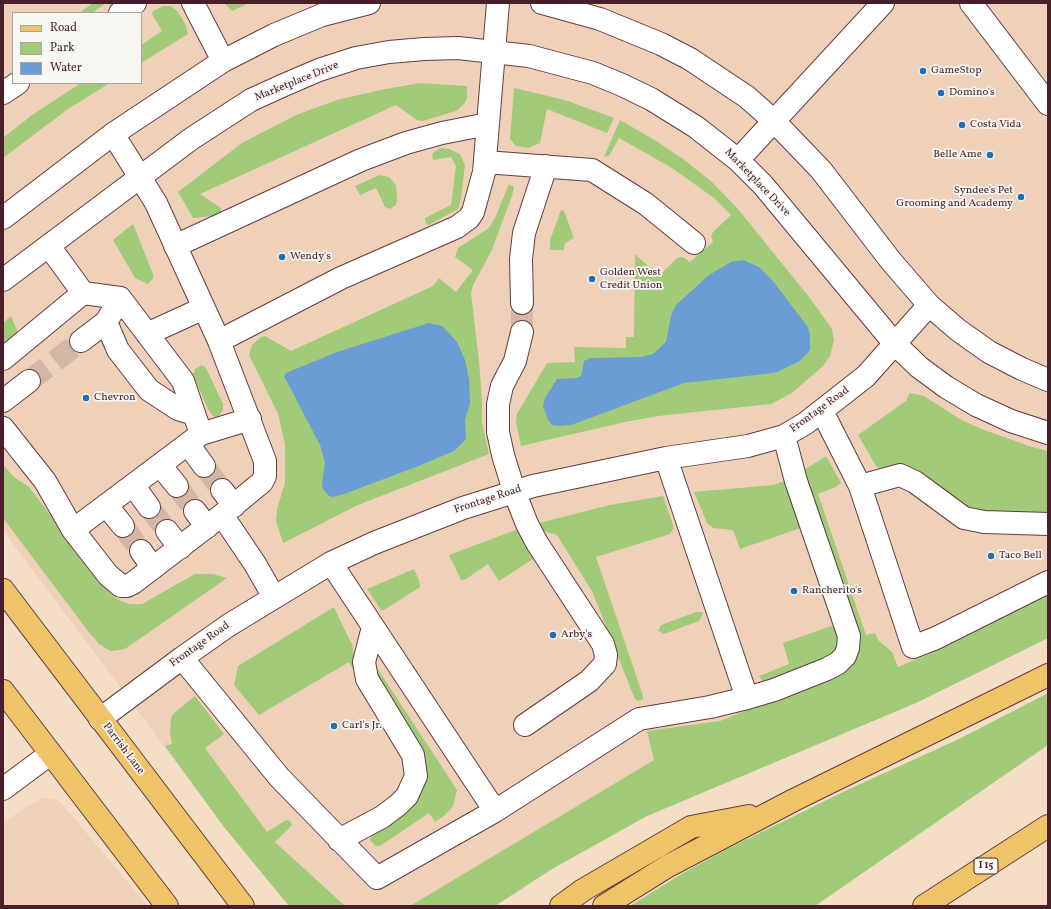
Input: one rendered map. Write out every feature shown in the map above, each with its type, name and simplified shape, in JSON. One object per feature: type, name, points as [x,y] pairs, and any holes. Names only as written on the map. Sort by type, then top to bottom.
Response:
[{"type":"main road","name":"Parrish Lane","points":[[3,590],[243,906]]},
{"type":"main road","points":[[604,906],[668,866],[772,812],[1048,675]]},
{"type":"main road","points":[[3,692],[167,906]]},
{"type":"main road","points":[[561,906],[583,890],[691,827],[772,812]]},
{"type":"main road","name":"I 15","points":[[924,906],[1048,826]]},
{"type":"street","points":[[122,12],[135,3]]},
{"type":"street","points":[[193,3],[223,61]]},
{"type":"street","points":[[3,218],[113,134],[223,61],[322,15],[369,3]]},
{"type":"street","points":[[219,341],[341,278],[464,224],[474,212],[485,162],[498,3]]},
{"type":"street","points":[[542,3],[600,19],[661,44],[719,78],[747,97],[774,121],[821,170],[891,261],[929,305],[958,330],[989,352],[1022,369],[1048,380]]},
{"type":"street","points":[[738,160],[883,3]]},
{"type":"street","points":[[970,3],[1048,104]]},
{"type":"street","name":"Marketplace Drive","points":[[3,280],[220,119],[251,100],[319,70],[356,58],[389,52],[458,48],[530,56],[562,64],[622,85],[674,112],[718,143],[738,160],[786,211],[895,344]]},
{"type":"street","points":[[3,93],[16,84]]},
{"type":"street","points":[[175,246],[234,219],[259,221],[368,171],[379,168],[390,150],[442,133],[488,124]]},
{"type":"street","points":[[3,428],[45,481],[73,530],[108,575],[121,586],[127,586],[133,583],[147,559],[216,510],[257,488],[265,476],[265,461],[219,341],[156,203],[113,134]]},
{"type":"street","points":[[485,162],[592,170],[646,204],[694,243]]},
{"type":"street","points":[[522,303],[521,259],[524,233],[546,166]]},
{"type":"street","points":[[49,246],[84,293],[120,298],[183,381],[194,431],[204,466]]},
{"type":"street","points":[[3,359],[84,293]]},
{"type":"street","points":[[81,341],[106,322],[120,298]]},
{"type":"street","name":"Frontage Road","points":[[100,719],[182,658],[274,597],[331,563],[374,543],[463,508],[514,492],[666,458],[748,446],[784,436],[822,411],[866,376],[929,305]]},
{"type":"street","points":[[147,334],[204,308]]},
{"type":"street","points":[[106,322],[118,350],[149,390],[178,409],[194,431]]},
{"type":"street","points":[[522,332],[515,361],[502,386],[498,404],[498,432],[502,456],[527,524],[603,644],[606,655],[605,664],[589,681],[525,725]]},
{"type":"street","points":[[895,344],[919,367],[946,388],[1011,421],[1048,433]]},
{"type":"street","points":[[3,400],[29,381]]},
{"type":"street","points":[[822,411],[860,486],[913,647],[943,634],[1048,582]]},
{"type":"street","points":[[73,530],[160,465],[194,431],[250,419]]},
{"type":"street","points":[[182,658],[279,777],[339,840],[378,878],[495,811],[639,719],[710,707],[774,690],[827,670],[838,663],[845,656],[848,648],[849,636],[796,481],[784,436]]},
{"type":"street","points":[[666,458],[747,698]]},
{"type":"street","points":[[160,465],[177,486]]},
{"type":"street","points":[[860,486],[900,475],[915,482],[964,518],[984,522],[1048,524]]},
{"type":"street","points":[[133,485],[149,507]]},
{"type":"street","points":[[106,505],[123,526]]},
{"type":"street","points":[[216,510],[255,564],[274,597]]},
{"type":"street","points":[[331,563],[495,811]]},
{"type":"street","points":[[339,840],[382,816],[398,805],[407,796],[416,776],[413,755],[367,679],[364,662],[373,627]]},
{"type":"street","points":[[3,789],[50,754]]},
{"type":"shaded area","points":[[3,3],[1048,3],[1048,638],[916,703],[647,816],[552,869],[495,906],[289,906],[224,827],[3,530]]},
{"type":"shaded area","points":[[43,798],[57,800],[63,805],[148,906],[3,906],[3,823],[26,807]]},
{"type":"green space","points":[[93,3],[106,3],[93,12],[80,12]]},
{"type":"green space","points":[[224,3],[249,3],[232,11]]},
{"type":"green space","points":[[163,6],[171,6],[177,11],[185,23],[188,34],[142,62],[142,44],[162,31],[152,14],[153,11]]},
{"type":"green space","points":[[420,83],[467,86],[467,98],[464,104],[456,111],[423,121],[417,120],[396,105],[200,194],[221,208],[221,212],[215,216],[193,218],[178,192],[242,143],[296,115],[337,100]]},
{"type":"green space","points":[[79,84],[108,84],[68,109],[3,158],[3,138],[32,115]]},
{"type":"green space","points":[[514,88],[565,100],[614,118],[607,133],[547,109],[540,143],[529,148],[516,146],[510,139]]},
{"type":"green space","points":[[620,120],[653,139],[683,159],[712,182],[738,209],[809,297],[832,329],[834,340],[830,356],[823,366],[792,393],[771,404],[658,416],[521,446],[516,422],[517,414],[547,363],[575,362],[574,347],[626,348],[626,337],[634,337],[635,254],[659,276],[677,258],[683,257],[690,262],[713,242],[711,236],[713,232],[731,215],[714,198],[672,168],[619,138],[609,156],[604,157]]},
{"type":"green space","points":[[440,148],[449,149],[460,154],[465,165],[461,199],[458,209],[429,225],[426,224],[425,218],[451,205],[456,166],[451,157],[433,160],[432,154]]},
{"type":"green space","points":[[380,175],[389,177],[396,185],[396,205],[390,209],[385,207],[376,188],[360,195],[355,186]]},
{"type":"green space","points":[[509,184],[514,187],[512,196],[491,252],[473,285],[471,293],[479,361],[482,422],[489,454],[358,505],[283,543],[276,521],[277,509],[285,483],[285,444],[278,414],[249,355],[252,345],[261,337],[265,336],[291,351],[433,286],[439,278],[456,292],[473,270],[455,257],[458,248],[489,228],[495,218]]},
{"type":"green space","points":[[561,210],[564,211],[574,238],[565,243],[564,250],[550,250],[550,240]]},
{"type":"green space","points":[[133,224],[153,274],[153,278],[148,284],[135,278],[113,240]]},
{"type":"green space","points":[[11,316],[18,333],[3,345],[3,323]]},
{"type":"green space","points":[[202,365],[206,368],[223,404],[223,410],[219,416],[215,417],[208,409],[193,375],[195,369]]},
{"type":"green space","points":[[910,393],[924,396],[960,419],[979,428],[1029,446],[1048,451],[1048,515],[972,511],[908,467],[899,466],[881,470],[876,466],[858,435],[906,401]]},
{"type":"green space","points":[[826,456],[841,483],[836,487],[818,494],[866,635],[875,633],[878,640],[892,652],[898,667],[937,650],[939,645],[1048,592],[1048,638],[916,703],[647,816],[552,869],[495,906],[410,906],[654,760],[647,731],[720,721],[831,676],[846,667],[801,472]]},
{"type":"green space","points":[[3,465],[14,477],[29,487],[103,585],[114,597],[121,601],[129,604],[142,604],[195,574],[212,574],[227,578],[125,649],[111,651],[107,649],[99,644],[88,631],[3,518]]},
{"type":"green space","points":[[787,480],[803,527],[740,549],[733,530],[713,528],[707,523],[694,492],[773,485]]},
{"type":"green space","points":[[663,496],[673,525],[673,529],[670,534],[596,557],[643,696],[643,699],[638,701],[635,699],[632,692],[593,593],[557,535],[541,530],[535,524],[610,505]]},
{"type":"green space","points":[[521,528],[536,557],[499,581],[488,564],[466,579],[461,580],[449,555]]},
{"type":"green space","points":[[414,569],[419,580],[420,587],[384,610],[381,610],[367,589]]},
{"type":"green space","points":[[334,607],[352,643],[356,669],[354,671],[349,662],[259,715],[234,685],[238,666]]},
{"type":"green space","points":[[696,612],[702,612],[703,614],[699,621],[664,634],[658,631],[661,625]]},
{"type":"green space","points":[[837,624],[840,638],[838,653],[769,684],[763,682],[759,676],[789,664],[783,643]]},
{"type":"green space","points":[[370,657],[457,790],[453,806],[444,816],[435,822],[429,813],[380,846],[376,846],[370,840],[373,832],[418,796],[424,787],[426,778],[385,700]]},
{"type":"green space","points":[[1048,693],[1048,745],[815,906],[630,906],[683,873],[731,847],[847,790],[961,738]]},
{"type":"green space","points":[[195,696],[224,734],[205,748],[267,832],[286,820],[290,821],[292,825],[275,842],[345,906],[289,906],[224,827],[165,746],[172,744],[170,732],[171,718],[173,714]]},
{"type":"water","points":[[743,260],[759,267],[773,281],[807,326],[810,334],[810,350],[800,361],[777,372],[684,383],[571,425],[552,425],[548,420],[543,406],[545,398],[557,379],[576,378],[581,376],[584,361],[590,358],[641,357],[653,354],[666,342],[671,316],[676,305],[709,275],[731,262]]},
{"type":"water","points":[[429,323],[442,326],[448,332],[457,342],[465,360],[469,379],[470,403],[465,420],[466,439],[454,451],[421,465],[347,493],[333,497],[329,496],[323,489],[322,484],[325,462],[320,445],[284,376],[286,373],[337,352]]},
{"type":"tunnel","points":[[522,303],[522,332]]},
{"type":"tunnel","points":[[29,381],[81,341]]},
{"type":"tunnel","points":[[204,466],[222,490]]},
{"type":"tunnel","points":[[177,486],[195,511]]},
{"type":"tunnel","points":[[149,507],[167,531]]},
{"type":"tunnel","points":[[123,526],[141,551]]},
{"type":"place","name":"GameStop","points":[[923,71]]},
{"type":"place","name":"Domino's","points":[[941,93]]},
{"type":"place","name":"Costa Vida","points":[[962,125]]},
{"type":"place","name":"Belle Ame","points":[[990,155]]},
{"type":"place","name":"Syndee's Pet Grooming and Academy","points":[[1021,197]]},
{"type":"place","name":"Wendy's","points":[[282,257]]},
{"type":"place","name":"Golden West Credit Union","points":[[592,279]]},
{"type":"place","name":"Chevron","points":[[86,398]]},
{"type":"place","name":"Taco Bell","points":[[991,556]]},
{"type":"place","name":"Rancherito's","points":[[794,591]]},
{"type":"place","name":"Arby's","points":[[553,635]]},
{"type":"place","name":"Carl's Jr.","points":[[334,726]]}]
